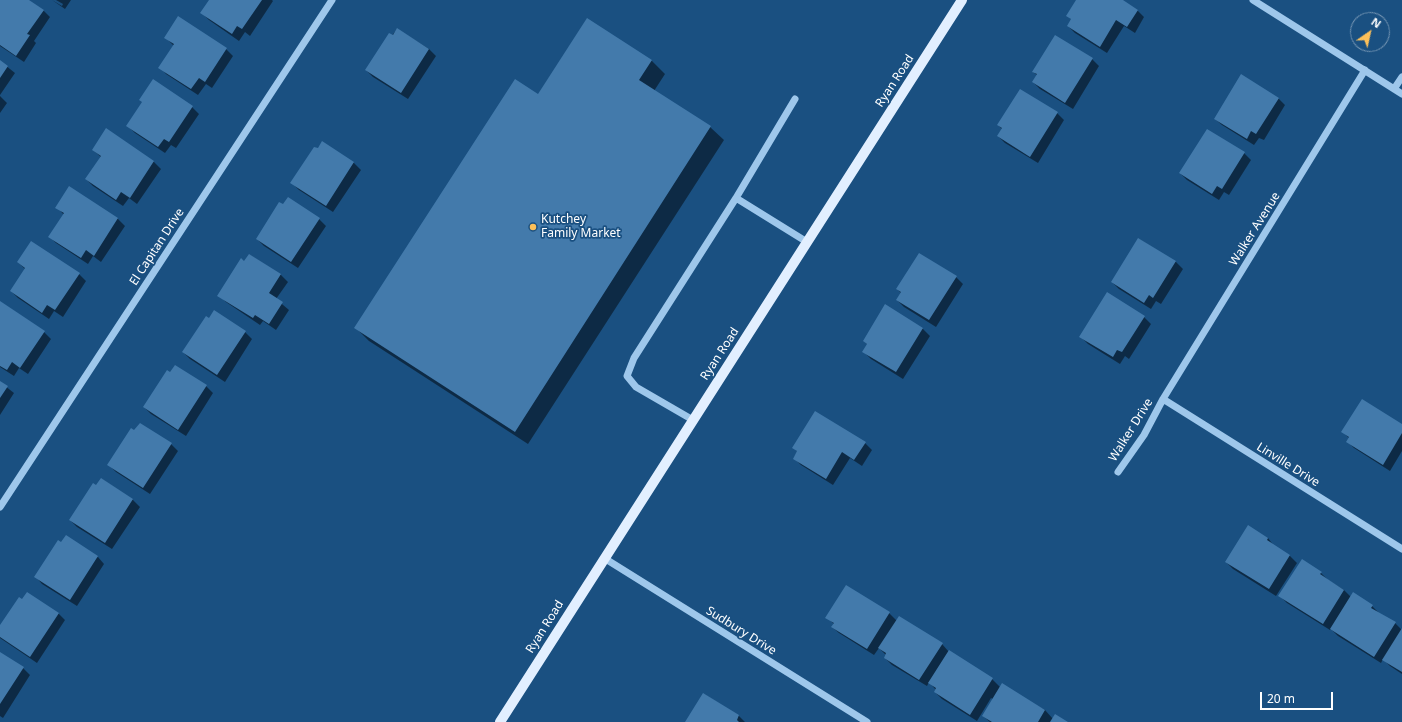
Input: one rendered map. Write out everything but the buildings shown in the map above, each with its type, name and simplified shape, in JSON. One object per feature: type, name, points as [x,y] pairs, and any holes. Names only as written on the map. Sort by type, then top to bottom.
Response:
[{"type":"main road","name":"Ryan Road","points":[[500,722],[962,0]]},
{"type":"street","name":"El Capitan Drive","points":[[0,507],[332,0]]},
{"type":"street","points":[[1253,0],[1402,94]]},
{"type":"street","name":"Walker Avenue","points":[[1163,399],[1365,70]]},
{"type":"street","points":[[1394,89],[1402,77]]},
{"type":"street","points":[[693,420],[636,387],[627,376],[634,358],[736,198],[795,99]]},
{"type":"street","points":[[736,198],[807,242]]},
{"type":"street","name":"Walker Drive","points":[[1118,472],[1144,435],[1163,399]]},
{"type":"street","name":"Linville Drive","points":[[1163,399],[1402,549]]},
{"type":"street","name":"Sudbury Drive","points":[[604,558],[867,722]]},
{"type":"place","name":"Kutchey Family Market","points":[[533,227]]}]
